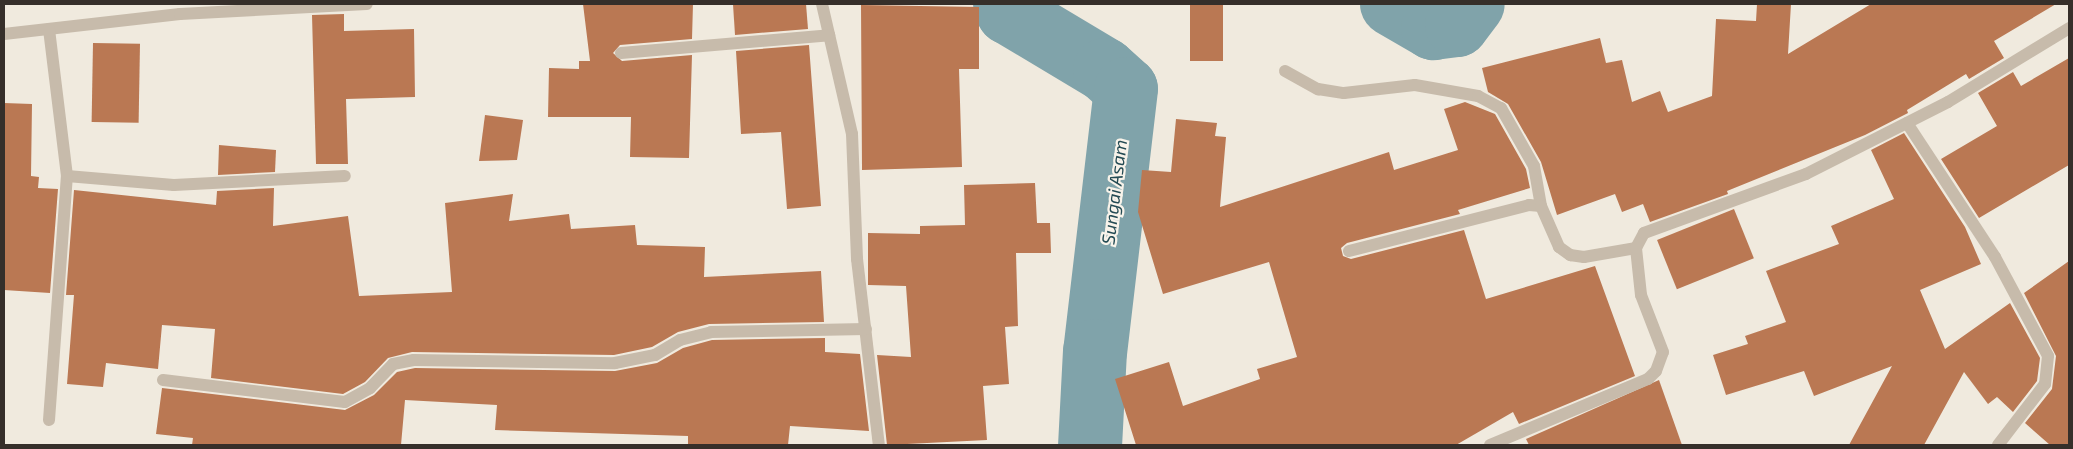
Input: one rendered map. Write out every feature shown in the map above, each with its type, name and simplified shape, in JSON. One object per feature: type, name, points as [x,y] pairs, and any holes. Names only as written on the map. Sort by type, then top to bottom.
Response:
[{"type":"street","points":[[4,34],[180,14],[367,4]]},
{"type":"street","points":[[822,4],[852,134],[866,329],[879,445]]},
{"type":"street","points":[[1490,445],[1648,379],[1656,371],[1663,352],[1641,295],[1636,248],[1644,233],[1806,174],[1907,123],[2069,28]]},
{"type":"street","points":[[49,29],[67,176],[49,420]]},
{"type":"street","points":[[621,53],[829,35]]},
{"type":"street","points":[[1285,71],[1318,89],[1344,94],[1415,85],[1478,96],[1502,108],[1534,166],[1541,206],[1558,247],[1570,255],[1584,257],[1636,248]]},
{"type":"street","points":[[1907,123],[1995,257],[2048,356],[2045,384],[1998,445]]},
{"type":"street","points":[[67,176],[174,185],[345,176]]},
{"type":"street","points":[[1349,251],[1529,205],[1541,206]]},
{"type":"street","points":[[163,380],[345,402],[360,396],[393,364],[414,360],[616,363],[654,355],[680,340],[711,332],[866,329]]},
{"type":"building","points":[[583,4],[693,4],[692,39],[620,45],[613,53],[622,61],[692,55],[689,158],[630,157],[631,117],[548,117],[549,68],[579,69],[579,61],[590,61]]},
{"type":"building","points":[[733,4],[806,4],[808,29],[735,35]]},
{"type":"building","points":[[1190,4],[1223,4],[1223,61],[1190,61]]},
{"type":"building","points":[[1757,4],[1791,4],[1788,54],[1871,4],[2056,4],[1994,41],[2004,58],[1969,79],[1966,74],[1907,110],[1908,113],[1865,135],[1727,191],[1728,194],[1650,222],[1643,204],[1622,212],[1615,194],[1557,215],[1541,162],[1508,104],[1488,92],[1482,68],[1600,38],[1606,63],[1622,60],[1632,102],[1660,91],[1668,112],[1712,96],[1716,19],[1756,21]]},
{"type":"building","points":[[861,5],[979,7],[979,69],[959,69],[962,167],[862,170]]},
{"type":"building","points":[[344,14],[344,31],[414,29],[415,97],[346,99],[348,164],[316,164],[312,15]]},
{"type":"building","points":[[93,43],[140,44],[139,123],[92,122]]},
{"type":"building","points":[[809,45],[821,206],[787,209],[781,132],[741,134],[736,51]]},
{"type":"building","points":[[2069,58],[2069,165],[1979,218],[1941,159],[1997,126],[1978,93],[2013,72],[2021,86]]},
{"type":"building","points":[[1465,102],[1495,114],[1526,169],[1530,188],[1458,210],[1460,214],[1347,243],[1341,248],[1343,256],[1351,259],[1464,230],[1486,299],[1595,266],[1635,376],[1519,424],[1513,412],[1456,445],[1136,445],[1115,379],[1169,362],[1183,406],[1260,379],[1257,369],[1297,357],[1269,262],[1163,294],[1138,212],[1142,170],[1171,172],[1176,119],[1217,123],[1215,136],[1226,137],[1220,207],[1389,152],[1394,170],[1458,150],[1444,109]]},
{"type":"building","points":[[4,103],[32,104],[31,176],[39,177],[38,188],[58,189],[50,293],[4,290]]},
{"type":"building","points":[[485,115],[523,120],[517,160],[479,161]]},
{"type":"building","points":[[1904,133],[1965,227],[1981,264],[1920,290],[1945,349],[2010,303],[2040,358],[2037,381],[2013,412],[1997,397],[1988,404],[1964,372],[1924,445],[1849,445],[1892,366],[1814,396],[1804,371],[1726,395],[1713,355],[1748,344],[1745,336],[1786,322],[1766,271],[1839,244],[1831,226],[1894,199],[1871,150]]},
{"type":"building","points":[[219,145],[276,150],[275,172],[218,175]]},
{"type":"building","points":[[1035,183],[1037,223],[1050,223],[1051,253],[1016,253],[1018,326],[1005,327],[1009,384],[983,386],[987,440],[887,445],[877,355],[911,357],[906,286],[868,285],[868,233],[920,234],[920,226],[965,225],[964,185]]},
{"type":"building","points":[[274,188],[273,226],[348,216],[359,296],[452,292],[445,203],[513,194],[509,221],[569,214],[571,229],[635,225],[637,245],[705,247],[704,277],[821,271],[824,322],[709,324],[678,332],[652,347],[614,355],[412,352],[388,358],[365,382],[343,394],[211,378],[215,329],[162,325],[158,369],[106,363],[103,387],[67,384],[74,295],[66,295],[74,190],[216,205],[217,191]]},
{"type":"building","points":[[1734,209],[1754,258],[1677,289],[1657,240]]},
{"type":"building","points":[[2069,261],[2069,445],[2050,445],[2025,423],[2052,389],[2056,356],[2024,293]]},
{"type":"building","points":[[825,338],[825,352],[860,354],[869,431],[790,426],[788,445],[688,445],[688,436],[495,430],[497,405],[405,400],[401,445],[192,445],[193,438],[156,434],[162,388],[345,410],[374,395],[397,372],[415,368],[615,371],[657,363],[683,348],[712,340]]},
{"type":"building","points":[[1659,380],[1682,445],[1529,445],[1526,439]]},
{"type":"waterway","name":"Sungai Asam","points":[[1005,4],[1008,12],[1105,70],[1126,89],[1095,351],[1090,445]]},
{"type":"waterway","name":"Sungai Asam","points":[[1392,4],[1433,28],[1457,25],[1473,4]]}]
